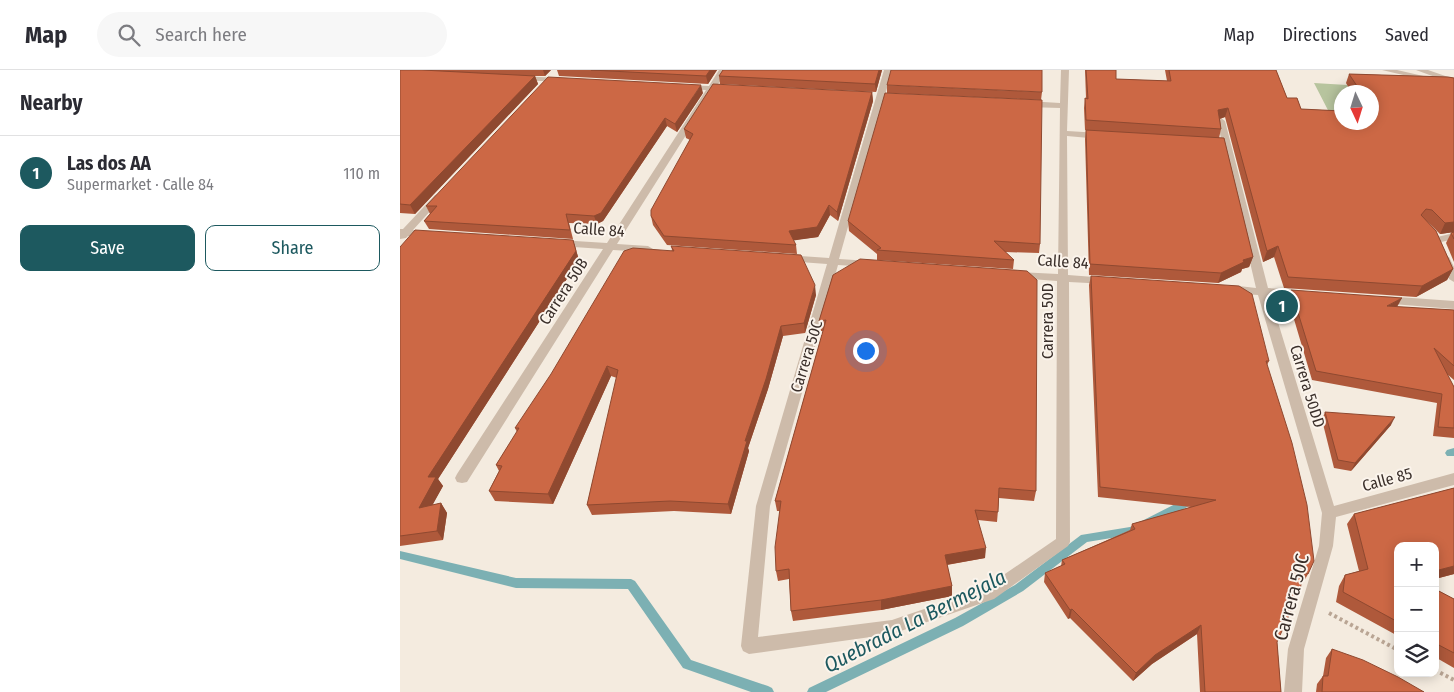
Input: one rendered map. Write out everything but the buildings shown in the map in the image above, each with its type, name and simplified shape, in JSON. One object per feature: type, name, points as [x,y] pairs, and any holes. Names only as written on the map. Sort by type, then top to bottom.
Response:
[{"type":"street","points":[[546,82],[558,70]]},
{"type":"street","name":"Carrera 50B","points":[[462,478],[722,70]]},
{"type":"street","name":"Carrera 50C","points":[[888,70],[879,96],[835,262],[763,506],[749,646],[892,627],[988,594],[1063,542]]},
{"type":"street","name":"Carrera 50D","points":[[1063,542],[1063,133],[1065,70]]},
{"type":"street","points":[[1386,70],[1454,83]]},
{"type":"street","points":[[1420,70],[1454,83]]},
{"type":"street","points":[[510,77],[546,82],[568,80]]},
{"type":"street","points":[[673,86],[740,90]]},
{"type":"street","points":[[1015,103],[1064,106]]},
{"type":"street","name":"Carrera 50DD","points":[[1221,121],[1222,144],[1263,292],[1329,513]]},
{"type":"street","points":[[1063,133],[1111,137]]},
{"type":"street","points":[[402,234],[444,190]]},
{"type":"street","points":[[1427,229],[1437,240],[1454,279]]},
{"type":"street","points":[[402,234],[444,235]]},
{"type":"street","points":[[1437,240],[1454,236]]},
{"type":"street","name":"Calle 84","points":[[552,242],[659,250]]},
{"type":"street","points":[[776,258],[884,265]]},
{"type":"street","name":"Calle 84","points":[[1004,274],[1124,282]]},
{"type":"street","points":[[1213,288],[1320,296]]},
{"type":"street","points":[[1368,299],[1454,305]]},
{"type":"street","name":"Calle 85","points":[[1329,513],[1454,479]]},
{"type":"street","name":"Carrera 50C","points":[[1293,692],[1296,649],[1326,546],[1329,513]]},
{"type":"path","points":[[1309,602],[1394,648]]},
{"type":"path","points":[[1439,672],[1454,680]]},
{"type":"green space","points":[[1314,83],[1347,85],[1334,85],[1334,116],[1331,116]]},
{"type":"waterway","name":"Quebrada La Bermejala","points":[[1450,453],[1454,452]]},
{"type":"waterway","name":"Quebrada La Bermejala","points":[[813,692],[959,622],[1019,588],[1085,538],[1132,531],[1189,501]]},
{"type":"waterway","name":"Quebrada La Bermejala","points":[[400,555],[516,583],[631,584],[687,664],[768,692]]},
{"type":"place","name":"Las dos AA","points":[[1282,306]]}]
